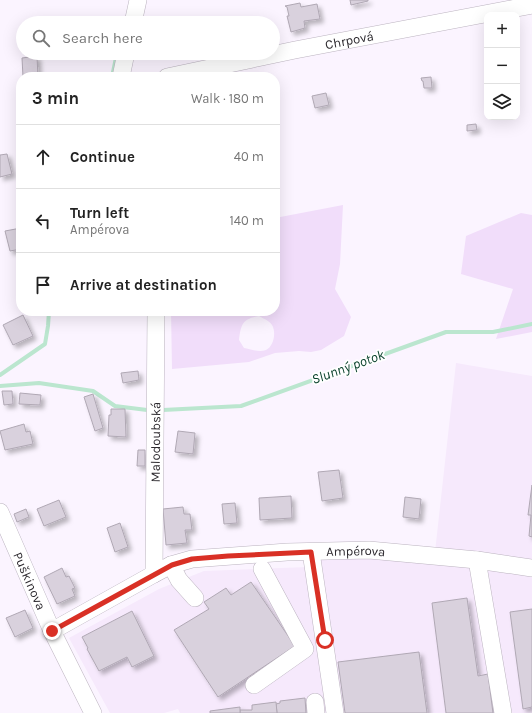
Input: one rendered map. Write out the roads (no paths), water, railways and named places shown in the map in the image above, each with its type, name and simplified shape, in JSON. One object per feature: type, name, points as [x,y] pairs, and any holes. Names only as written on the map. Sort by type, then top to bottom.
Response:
[{"type":"street","points":[[135,16],[138,0]]},
{"type":"street","name":"Chrpová","points":[[280,53],[532,5]]},
{"type":"street","points":[[122,72],[125,60]]},
{"type":"street","name":"Chrpová","points":[[190,72],[247,60]]},
{"type":"street","name":"Malodoubská","points":[[154,574],[156,316]]},
{"type":"street","name":"Puškinova","points":[[0,512],[52,631],[94,713]]},
{"type":"street","name":"Ampérova","points":[[52,631],[154,574],[172,565],[192,559],[369,550],[477,560],[532,568]]},
{"type":"street","points":[[311,552],[335,713]]},
{"type":"street","points":[[477,560],[503,713]]},
{"type":"street","points":[[172,565],[179,580],[195,598]]},
{"type":"street","points":[[254,685],[305,649],[262,569]]},
{"type":"waterway","points":[[113,72],[116,60]]},
{"type":"waterway","points":[[0,375],[45,344],[49,316]]},
{"type":"waterway","name":"Slunný potok","points":[[163,410],[241,406],[446,332],[493,332],[532,324]]},
{"type":"waterway","name":"Slunný potok","points":[[0,386],[39,383],[93,391],[115,406],[147,410]]}]
